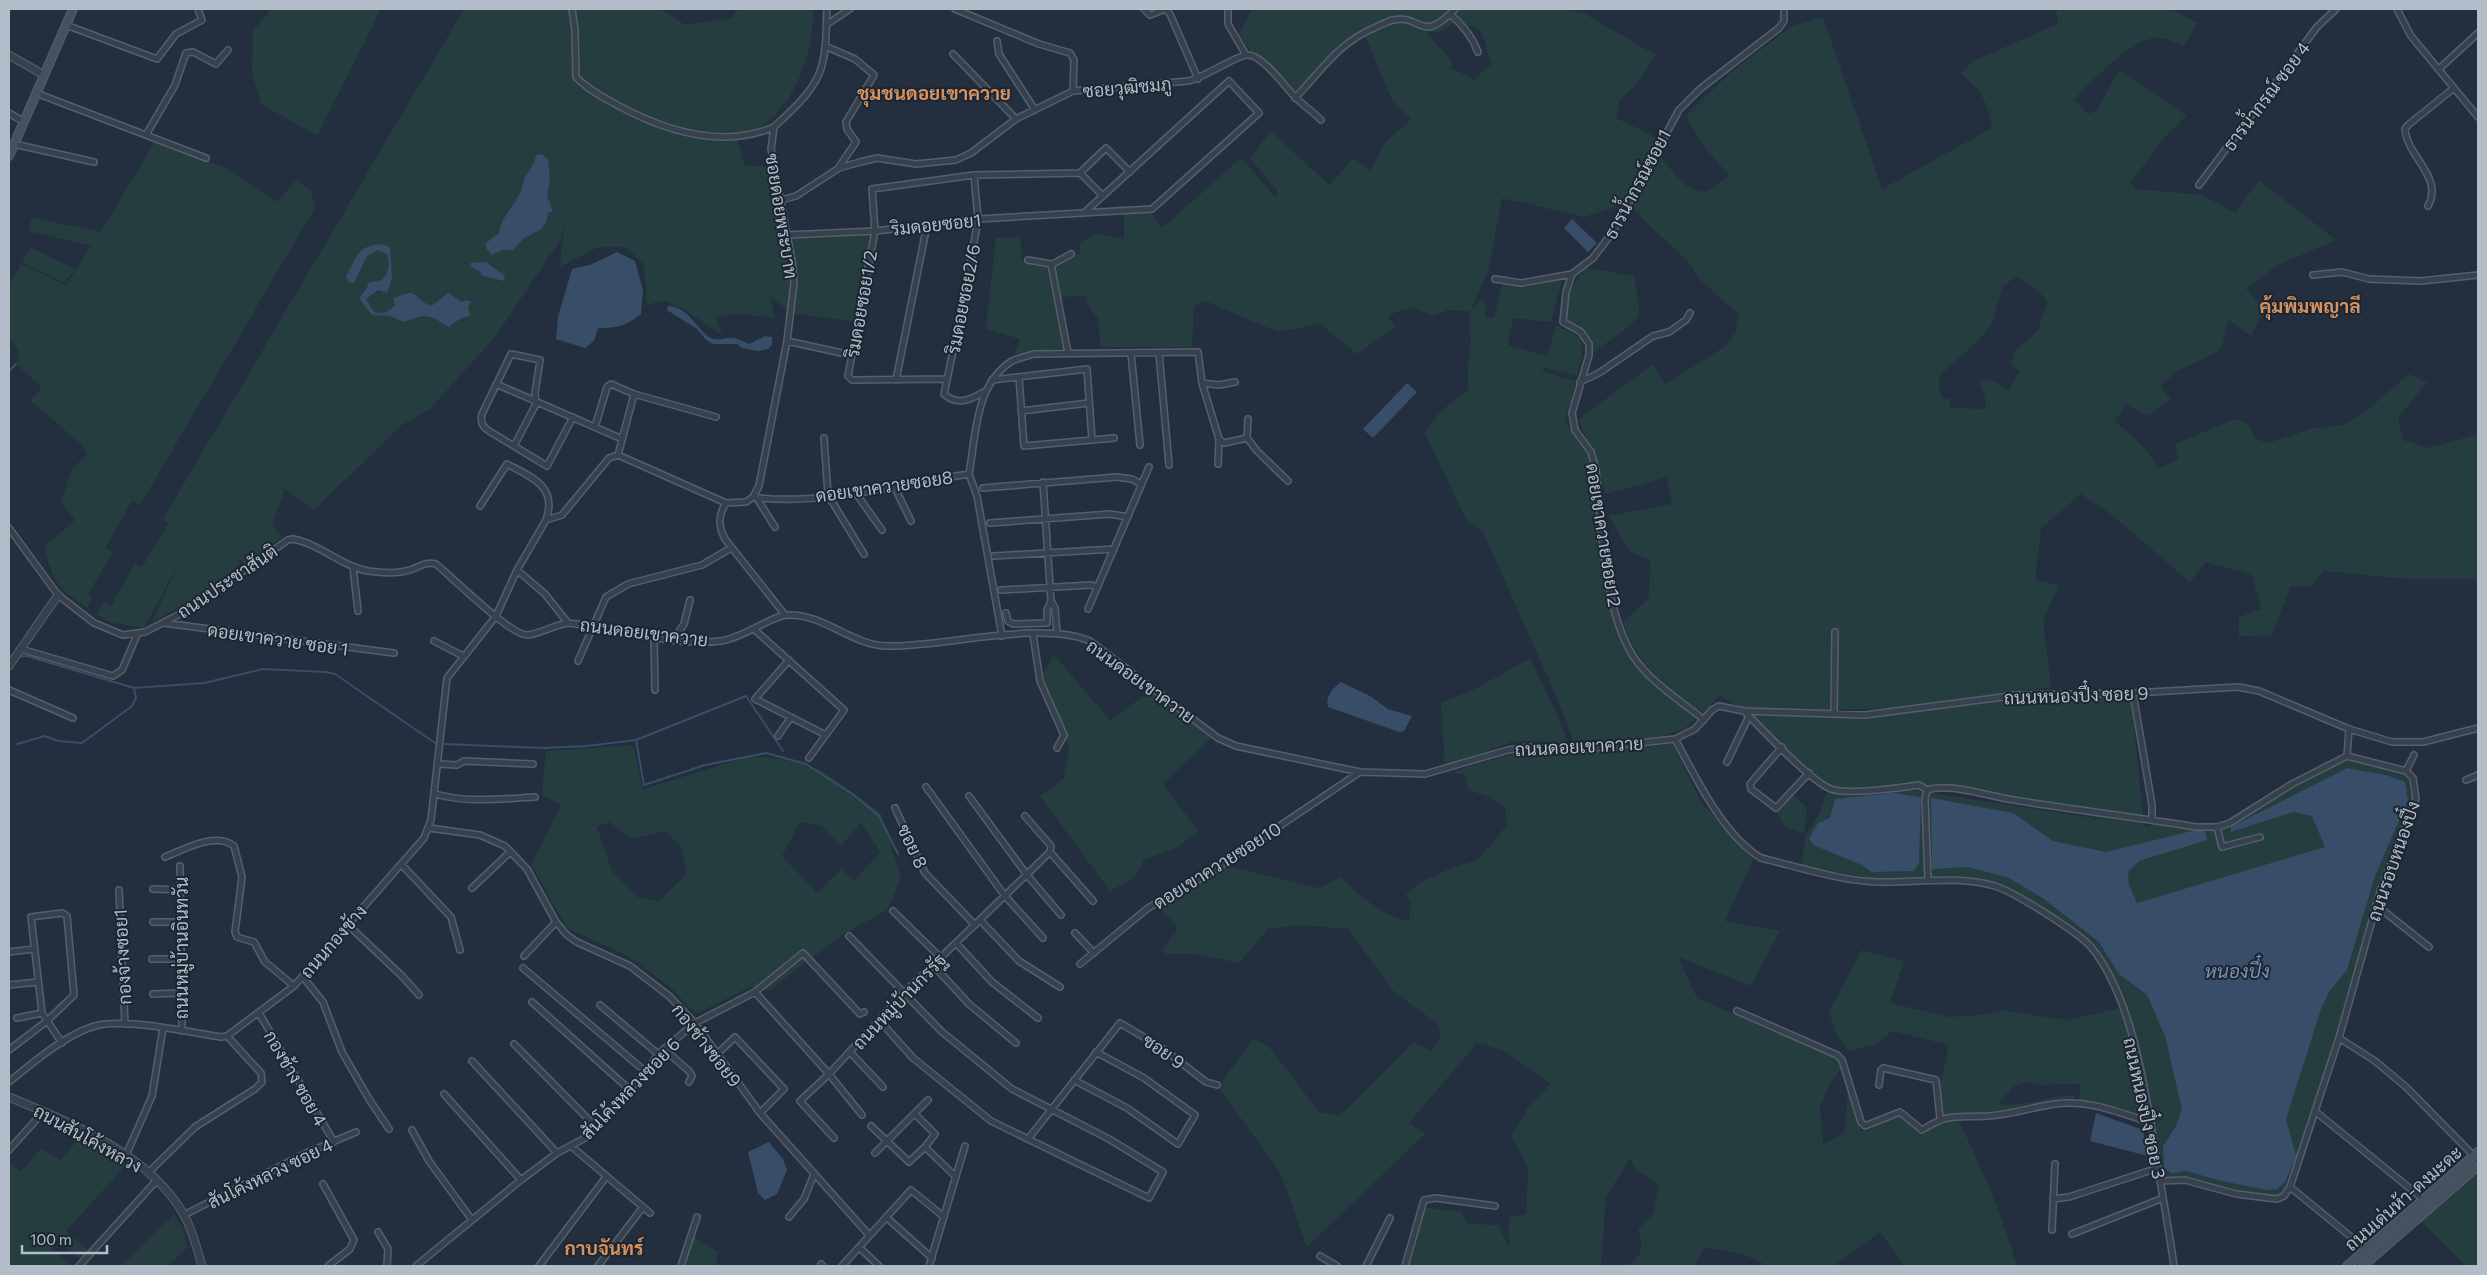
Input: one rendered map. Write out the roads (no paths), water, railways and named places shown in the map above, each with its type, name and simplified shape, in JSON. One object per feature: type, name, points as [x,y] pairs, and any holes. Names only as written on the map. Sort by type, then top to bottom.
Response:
[{"type":"main road","points":[[9,153],[73,9]]},
{"type":"main road","name":"ถนนเด่นห้า-ดงมะดะ","points":[[2347,1266],[2476,1154]]},
{"type":"main road","name":"ถนนเด่นห้า-ดงมะดะ","points":[[2363,1266],[2478,1166]]},
{"type":"street","points":[[66,25],[157,59],[176,34],[202,20],[198,9]]},
{"type":"street","points":[[572,9],[575,30],[576,77],[600,96],[644,119],[665,128],[682,132],[740,138],[756,135],[774,127]]},
{"type":"street","name":"ซอยดอยพระบาท","points":[[755,497],[766,452],[787,341],[794,283],[788,235],[771,149],[774,127],[812,87],[820,74],[825,46],[827,9]]},
{"type":"street","points":[[826,24],[850,9]]},
{"type":"street","points":[[957,9],[1039,44],[1070,54],[1074,60],[1073,91]]},
{"type":"street","points":[[1144,9],[1150,14],[1165,9],[1170,14],[1198,79]]},
{"type":"street","points":[[1228,9],[1228,24],[1246,54],[1255,56],[1265,64],[1296,98],[1321,120]]},
{"type":"street","points":[[1296,98],[1344,44],[1361,33],[1394,20],[1405,20],[1426,28],[1432,27],[1455,9]]},
{"type":"street","name":"ธารน้ำกรณ์ซอย1","points":[[1572,274],[1593,258],[1612,234],[1679,110],[1700,89],[1779,28],[1784,21],[1784,9]]},
{"type":"street","name":"ธารน้ำกรณ์ ซอย 4","points":[[2199,185],[2318,27],[2336,9]]},
{"type":"street","points":[[2398,9],[2411,36],[2478,117]]},
{"type":"street","points":[[1450,14],[1464,26],[1475,43],[1478,52]]},
{"type":"street","points":[[2439,69],[2478,33]]},
{"type":"street","points":[[998,41],[1000,54],[1035,110]]},
{"type":"street","points":[[825,46],[855,59],[874,75],[846,122],[847,129],[856,142],[839,168]]},
{"type":"street","points":[[146,135],[175,85],[186,53],[193,52],[216,64],[228,50]]},
{"type":"street","points":[[953,54],[1016,118]]},
{"type":"street","name":"ซอยวุฒิชมภู","points":[[781,200],[796,196],[839,168],[877,158],[916,164],[936,164],[956,160],[970,153],[1016,118],[1073,91],[1198,79],[1246,54]]},
{"type":"street","points":[[9,55],[44,75]]},
{"type":"street","name":"ริมดอยซอย1","points":[[788,235],[875,231],[978,218],[1152,209],[1259,113],[1229,81],[1130,172]]},
{"type":"street","points":[[2428,206],[2432,197],[2432,186],[2405,129],[2454,88]]},
{"type":"street","points":[[36,93],[206,158]]},
{"type":"street","points":[[9,113],[24,122]]},
{"type":"street","points":[[14,144],[94,162]]},
{"type":"street","points":[[1080,174],[1106,148],[1130,172],[1084,213]]},
{"type":"street","points":[[974,175],[1080,174],[1103,196]]},
{"type":"street","name":"ริมดอยซอย2/6","points":[[947,379],[978,218],[974,175]]},
{"type":"street","name":"ริมดอยซอย1/2","points":[[896,380],[852,380],[848,376],[875,231],[872,189],[974,175]]},
{"type":"street","points":[[928,225],[896,380],[947,379],[944,394],[950,400],[962,402],[984,392]]},
{"type":"street","points":[[1051,265],[1071,254]]},
{"type":"street","points":[[1028,260],[1048,262],[1051,265],[1068,352]]},
{"type":"street","points":[[2313,275],[2342,272],[2369,279],[2420,281],[2478,275]]},
{"type":"street","points":[[1496,279],[1521,282],[1572,274],[1566,292],[1563,322],[1581,332],[1589,344],[1589,356],[1580,382]]},
{"type":"street","points":[[1580,382],[1599,373],[1653,336],[1669,332],[1686,320],[1690,313]]},
{"type":"street","points":[[787,341],[851,355]]},
{"type":"street","points":[[969,474],[984,392],[995,375],[1013,361],[1034,354],[1068,352],[1198,352],[1202,382],[1219,439],[1218,464]]},
{"type":"street","points":[[1131,353],[1140,445]]},
{"type":"street","points":[[1159,353],[1169,465]]},
{"type":"street","points":[[514,446],[534,409],[540,360],[511,354],[482,414],[481,423],[484,427],[514,446],[547,466],[573,417]]},
{"type":"street","points":[[992,380],[1087,369],[1092,440]]},
{"type":"street","points":[[1019,377],[1024,446],[1114,438]]},
{"type":"street","points":[[1202,382],[1219,385],[1235,382]]},
{"type":"street","name":"ดอยเขาควายซอย12","points":[[1580,382],[1572,413],[1575,430],[1590,452],[1596,470],[1608,582],[1622,635],[1634,656],[1649,675],[1704,720]]},
{"type":"street","points":[[496,384],[622,439]]},
{"type":"street","points":[[595,427],[609,385],[615,385],[634,394],[716,417]]},
{"type":"street","points":[[618,455],[634,394]]},
{"type":"street","points":[[1021,411],[1090,403]]},
{"type":"street","points":[[1248,419],[1247,438],[1257,451],[1288,481]]},
{"type":"street","points":[[824,438],[828,495],[864,554]]},
{"type":"street","points":[[1219,439],[1224,443],[1247,438]]},
{"type":"street","points":[[480,506],[507,464],[531,477],[546,490],[549,505],[546,520],[562,515],[609,458],[618,455],[726,503],[746,502],[755,497],[775,527]]},
{"type":"street","points":[[1088,610],[1149,467]]},
{"type":"street","name":"ดอยเขาควายซอย8","points":[[755,497],[777,501],[855,492],[969,474],[977,496],[1002,636]]},
{"type":"street","points":[[982,488],[1117,477],[1132,479],[1142,484]]},
{"type":"street","points":[[1043,482],[1051,601],[1055,608],[1056,633]]},
{"type":"street","points":[[894,486],[911,521]]},
{"type":"street","points":[[855,492],[882,530]]},
{"type":"street","points":[[726,503],[721,510],[719,528],[731,548],[785,615]]},
{"type":"street","points":[[990,523],[1110,514],[1128,517]]},
{"type":"street","name":"ถนนกองช้าง","points":[[227,1036],[294,986],[347,924],[418,847],[429,828],[438,764],[445,684],[451,670],[496,616],[517,570],[546,520]]},
{"type":"street","points":[[9,528],[58,595],[94,623],[111,631],[137,635],[122,670],[113,676],[21,648]]},
{"type":"street","name":"ถนนประชาสันติ","points":[[137,635],[163,623],[212,594],[288,540],[298,540],[353,567],[387,573],[410,570],[428,562],[436,564],[496,616]]},
{"type":"street","points":[[578,661],[606,596],[628,584],[702,565],[731,548]]},
{"type":"street","points":[[994,556],[1114,549]]},
{"type":"street","points":[[353,567],[358,611]]},
{"type":"street","points":[[517,570],[545,594],[568,623]]},
{"type":"street","points":[[1001,590],[1091,585],[1097,588]]},
{"type":"street","points":[[9,666],[58,595]]},
{"type":"street","points":[[674,640],[684,624],[690,600]]},
{"type":"street","points":[[1006,613],[1008,621],[1013,624],[1047,623],[1047,610],[1051,601]]},
{"type":"street","name":"ถนนดอยเขาควาย","points":[[496,616],[523,634],[530,635],[554,625],[568,623],[700,643],[724,641],[755,630],[785,615],[810,617],[871,644],[886,646],[919,645],[1033,634],[1056,633],[1078,636],[1090,641],[1218,738],[1236,746],[1360,772],[1426,774],[1522,748],[1574,750],[1675,739]]},
{"type":"street","name":"ดอยเขาควาย ซอย 1","points":[[163,623],[394,653]]},
{"type":"street","points":[[755,630],[844,710],[809,758]]},
{"type":"street","points":[[1834,714],[1835,632]]},
{"type":"street","points":[[1033,634],[1040,679],[1064,735],[1057,748]]},
{"type":"street","points":[[654,636],[655,690]]},
{"type":"street","points":[[434,641],[463,656]]},
{"type":"street","points":[[789,660],[755,699],[826,734]]},
{"type":"street","name":"ถนนหนองปึ๋ง ซอย 9","points":[[1675,739],[1695,729],[1719,706],[1744,711],[1866,715],[2018,695],[2134,693],[2238,687],[2252,689],[2349,729],[2392,742],[2419,742],[2478,728]]},
{"type":"street","points":[[9,690],[73,718]]},
{"type":"street","points":[[2134,693],[2152,805],[2152,820]]},
{"type":"street","points":[[1744,711],[1809,773],[1832,789],[1853,790],[1919,786],[1927,790],[1949,788],[2013,800],[2196,827],[2217,827],[2230,823],[2292,784],[2347,756],[2406,771],[2414,755]]},
{"type":"street","points":[[1727,762],[1749,716]]},
{"type":"street","points":[[778,736],[791,717]]},
{"type":"street","points":[[2347,756],[2349,729]]},
{"type":"street","name":"ถนนหนองปึ๋ง ซอย 3","points":[[1675,739],[1712,807],[1752,853],[1760,858],[1858,880],[1880,882],[1928,879],[1966,880],[1997,886],[2021,898],[2090,946],[2108,974],[2119,999],[2139,1061],[2164,1198],[2174,1266]]},
{"type":"street","points":[[1782,748],[1750,784],[1752,789],[1776,808],[1809,773]]},
{"type":"street","points":[[438,764],[457,765],[464,761],[532,764]]},
{"type":"street","name":"ถนนรอบหนองปึ๋ง","points":[[2290,1187],[2339,1038],[2376,906],[2416,799],[2413,778],[2406,771]]},
{"type":"street","name":"ดอยเขาควายซอย10","points":[[1080,964],[1148,908],[1208,874],[1360,772]]},
{"type":"street","points":[[2466,780],[2478,775]]},
{"type":"street","points":[[926,787],[1005,896],[1043,938]]},
{"type":"street","points":[[1927,790],[1925,799],[1928,879]]},
{"type":"street","points":[[434,794],[448,798],[482,800],[535,797]]},
{"type":"street","points":[[969,796],[1027,875],[1061,915]]},
{"type":"street","name":"ซอย 8","points":[[895,808],[925,873],[975,925]]},
{"type":"street","points":[[1026,816],[1051,846],[1050,852],[1093,901]]},
{"type":"street","points":[[2217,827],[2222,847],[2260,837]]},
{"type":"street","name":"กองช้างซอย9","points":[[429,828],[480,835],[505,846],[528,869],[556,922],[566,935],[577,942],[630,966],[669,996],[695,1023],[716,1055],[760,1113],[869,1235]]},
{"type":"street","points":[[165,857],[208,841],[221,840],[234,846],[242,877],[234,932],[237,936],[254,942],[265,962],[294,986]]},
{"type":"street","points":[[472,888],[510,852]]},
{"type":"street","name":"ถนนหมู่บ้านกรรัฐ","points":[[834,1138],[800,1101],[829,1074],[904,993],[1050,852]]},
{"type":"street","points":[[402,865],[451,917],[460,950]]},
{"type":"street","name":"ถนนหมู่บ้านอินทวัน","points":[[180,866],[182,1031]]},
{"type":"street","points":[[153,889],[180,890]]},
{"type":"street","name":"กองจ้างซอย1","points":[[119,890],[125,1024]]},
{"type":"street","points":[[2376,906],[2429,947]]},
{"type":"street","points":[[893,911],[941,958]]},
{"type":"street","points":[[9,1050],[47,1021],[74,995],[66,914],[31,918],[42,1013],[47,1021],[62,1043]]},
{"type":"street","points":[[980,920],[1019,961],[1060,987]]},
{"type":"street","points":[[153,922],[181,922]]},
{"type":"street","points":[[524,956],[556,922]]},
{"type":"street","points":[[347,924],[402,976],[419,995]]},
{"type":"street","points":[[1075,933],[1094,953]]},
{"type":"street","points":[[849,936],[941,1031],[1012,1089],[1109,1139],[1163,1172],[1149,1198],[992,1121],[913,1058],[879,1020]]},
{"type":"street","points":[[956,943],[992,982],[1038,1018]]},
{"type":"street","points":[[9,952],[34,948]]},
{"type":"street","name":"สันโค้งหลวงซอย 6","points":[[416,1266],[521,1180],[557,1153],[585,1138],[646,1072],[664,1048],[695,1023],[755,992],[803,953],[860,1014],[864,1012]]},
{"type":"street","points":[[152,959],[181,959]]},
{"type":"street","points":[[933,965],[969,1004],[1016,1043]]},
{"type":"street","points":[[523,968],[646,1072]]},
{"type":"street","points":[[303,977],[323,1002],[342,1052],[368,1099],[389,1129]]},
{"type":"street","points":[[9,985],[38,982]]},
{"type":"street","points":[[755,992],[829,1074],[862,1115]]},
{"type":"street","points":[[153,994],[181,993]]},
{"type":"street","points":[[532,1002],[630,1090]]},
{"type":"street","points":[[600,1005],[658,1054]]},
{"type":"street","points":[[1737,1011],[1838,1054],[1842,1060],[1861,1122],[1864,1125],[1875,1124],[1899,1112],[1922,1130],[1940,1118],[1961,1115],[1987,1116],[2056,1103],[2078,1103],[2099,1107],[2151,1123]]},
{"type":"street","points":[[17,1018],[42,1013]]},
{"type":"street","name":"กองช้าง ซอย 4","points":[[259,1013],[334,1142]]},
{"type":"street","name":"ซอย 9","points":[[1096,1052],[1120,1022],[1162,1048],[1206,1082],[1217,1085]]},
{"type":"street","points":[[9,1082],[62,1043],[97,1025],[125,1024],[227,1036],[261,1073],[262,1082],[255,1090],[195,1127],[149,1172]]},
{"type":"street","points":[[126,1155],[152,1096],[164,1028]]},
{"type":"street","points":[[716,1055],[735,1036],[784,1088],[760,1113]]},
{"type":"street","points":[[2339,1038],[2374,1061],[2406,1087],[2476,1154]]},
{"type":"street","points":[[514,1044],[596,1127]]},
{"type":"street","points":[[664,1048],[690,1070],[692,1076],[689,1082]]},
{"type":"street","points":[[850,1052],[883,1087]]},
{"type":"street","points":[[1028,1139],[1051,1110],[1074,1080],[1096,1052],[1144,1078],[1194,1115],[1178,1144],[1127,1108],[1074,1080]]},
{"type":"street","points":[[472,1061],[557,1153]]},
{"type":"street","points":[[1879,1084],[1883,1068],[1936,1080],[1940,1118]]},
{"type":"street","points":[[444,1094],[521,1180]]},
{"type":"street","name":"ถนนสันโค้งหลวง","points":[[9,1097],[43,1112],[126,1155],[149,1172],[158,1180],[184,1215],[202,1266]]},
{"type":"street","points":[[875,1153],[916,1115],[928,1100]]},
{"type":"street","points":[[9,1150],[43,1112]]},
{"type":"street","points":[[2316,1112],[2422,1199]]},
{"type":"street","points":[[871,1126],[909,1162],[925,1147],[934,1134],[916,1115]]},
{"type":"street","points":[[412,1130],[430,1161],[472,1220]]},
{"type":"street","name":"สันโค้งหลวง ซอย 4","points":[[184,1215],[304,1154],[356,1132]]},
{"type":"street","points":[[571,1146],[650,1213]]},
{"type":"street","points":[[930,1266],[965,1146]]},
{"type":"street","points":[[925,1147],[956,1177]]},
{"type":"street","points":[[2052,1230],[2055,1164]]},
{"type":"street","points":[[2053,1199],[2069,1197],[2158,1168]]},
{"type":"street","points":[[789,1217],[804,1199],[814,1174]]},
{"type":"street","points":[[539,1266],[606,1176]]},
{"type":"street","points":[[79,1266],[158,1180]]},
{"type":"street","points":[[2160,1181],[2185,1180],[2236,1194],[2277,1199],[2284,1196],[2290,1187],[2366,1249]]},
{"type":"street","points":[[323,1184],[354,1240],[350,1249],[328,1266]]},
{"type":"street","points":[[842,1266],[911,1190],[944,1217]]},
{"type":"street","points":[[1405,1266],[1424,1200],[1436,1198],[1495,1206]]},
{"type":"street","points":[[2072,1234],[2164,1198]]},
{"type":"street","points":[[598,1266],[642,1207]]},
{"type":"street","points":[[681,1266],[698,1217]]},
{"type":"street","points":[[886,1217],[932,1258]]},
{"type":"street","points":[[1366,1266],[1390,1218]]},
{"type":"street","points":[[378,1232],[388,1249],[388,1266]]},
{"type":"street","points":[[859,1247],[879,1266]]},
{"type":"street","points":[[1320,1256],[1337,1266]]},
{"type":"water","points":[[542,154],[548,159],[550,178],[547,196],[553,211],[548,213],[546,223],[540,230],[524,238],[513,250],[502,250],[492,255],[486,248],[486,243],[499,233],[504,218],[520,193],[536,155]]},
{"type":"water","points":[[1572,219],[1597,243],[1588,252],[1564,228]]},
{"type":"water","points":[[382,244],[390,247],[392,278],[387,293],[378,290],[366,299],[374,312],[383,313],[388,311],[395,305],[393,298],[407,293],[412,293],[425,303],[433,305],[448,293],[462,302],[467,300],[471,302],[468,308],[470,316],[461,318],[449,327],[426,316],[403,322],[390,316],[372,315],[359,298],[367,288],[368,283],[382,280],[384,277],[388,268],[387,254],[378,250],[367,256],[354,283],[349,282],[346,277],[359,253],[368,247]]},
{"type":"water","points":[[617,252],[635,261],[643,290],[641,314],[621,326],[598,328],[594,341],[585,348],[556,339],[558,317],[572,269],[590,265]]},
{"type":"water","points":[[486,262],[505,276],[504,281],[483,276],[479,271],[471,267],[470,263]]},
{"type":"water","points":[[668,306],[682,310],[711,338],[717,340],[734,338],[749,344],[765,336],[772,337],[772,345],[768,349],[758,351],[742,348],[737,344],[713,344],[706,340],[697,329],[667,310]]},
{"type":"water","points":[[1407,383],[1417,392],[1373,438],[1363,429]]},
{"type":"water","points":[[1341,682],[1370,696],[1388,709],[1412,716],[1404,731],[1399,732],[1328,707],[1329,696]]},
{"type":"water","name":"หนองปึ๋ง","points":[[2347,768],[2386,775],[2405,782],[2408,800],[2375,876],[2347,970],[2329,992],[2321,1009],[2286,1119],[2296,1156],[2285,1182],[2277,1189],[2267,1190],[2217,1180],[2187,1171],[2171,1173],[2164,1168],[2163,1146],[2175,1128],[2182,1109],[2165,1036],[2147,995],[2119,974],[2099,942],[2044,899],[2009,878],[1968,867],[1932,869],[1931,798],[2013,813],[2053,841],[2106,852],[2204,828],[2207,840],[2139,861],[2128,872],[2129,885],[2137,903],[2325,847],[2312,816],[2293,812],[2231,832],[2231,827]]},
{"type":"water","points":[[1893,793],[1921,797],[1919,863],[1914,871],[1871,872],[1862,865],[1813,845],[1809,838],[1818,823],[1830,818],[1835,799]]},
{"type":"water","points":[[2096,1113],[2143,1130],[2148,1156],[2090,1141]]},
{"type":"water","points":[[769,1142],[783,1159],[787,1170],[777,1194],[765,1200],[758,1193],[748,1152]]},
{"type":"waterway","points":[[9,371],[16,364]]},
{"type":"waterway","points":[[17,744],[45,736],[58,741],[82,743],[132,706],[136,698],[134,688],[27,656],[19,656]]},
{"type":"waterway","points":[[134,688],[204,683],[263,669],[326,672],[335,674],[435,743]]},
{"type":"waterway","points":[[445,744],[543,748],[587,746],[636,740],[746,696],[783,751]]},
{"type":"waterway","points":[[636,740],[644,785],[705,765],[766,753],[806,764],[854,795],[879,816],[898,854]]},
{"type":"district","name":"ชุมชนดอยเขาควาย","points":[[934,92]]},
{"type":"district","name":"คุ้มพิมพญาลี","points":[[2310,305]]},
{"type":"district","name":"กาบจันทร์","points":[[604,1247]]}]
